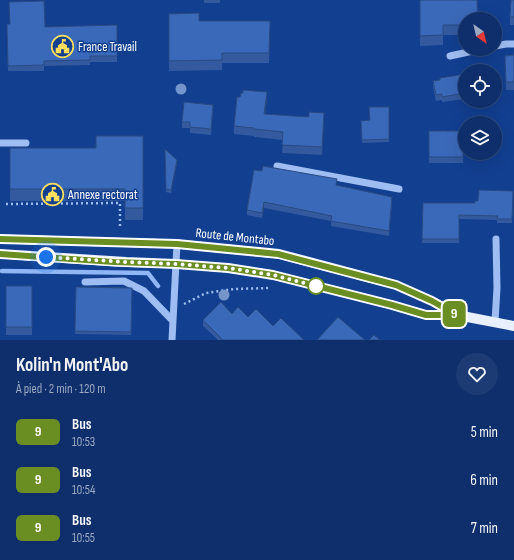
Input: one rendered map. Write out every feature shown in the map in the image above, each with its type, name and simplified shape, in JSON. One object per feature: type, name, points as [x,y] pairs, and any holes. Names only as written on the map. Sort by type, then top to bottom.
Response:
[{"type":"main road","name":"Route de Montabo","points":[[0,239],[177,244],[278,254],[396,285],[432,301],[457,315]]},
{"type":"main road","name":"Route de Montabo","points":[[0,254],[228,268],[273,275],[426,315],[457,315],[514,326]]},
{"type":"street","points":[[502,45],[514,44]]},
{"type":"street","points":[[450,56],[458,54]]},
{"type":"street","points":[[0,143],[26,143]]},
{"type":"street","points":[[277,166],[399,189]]},
{"type":"street","points":[[495,322],[497,288],[496,238]]},
{"type":"street","points":[[172,340],[177,244]]},
{"type":"street","points":[[85,282],[124,282],[144,291],[172,320]]},
{"type":"path","points":[[6,204],[93,202],[120,203],[120,228]]},
{"type":"path","points":[[173,310],[206,292],[234,289],[272,288]]},
{"type":"building","points":[[420,0],[477,0],[478,12],[458,12],[458,25],[443,25],[443,35],[420,36]]},
{"type":"building","points":[[511,0],[514,0],[514,17],[510,17]]},
{"type":"building","name":"France Travail","points":[[44,1],[45,27],[117,25],[117,56],[90,56],[90,60],[44,61],[44,65],[8,66],[7,24],[10,24],[9,2]]},
{"type":"building","points":[[199,13],[199,21],[270,21],[269,53],[222,53],[222,60],[169,61],[169,14]]},
{"type":"building","points":[[514,55],[514,82],[506,82],[505,56]]},
{"type":"building","points":[[458,75],[458,94],[442,97],[442,94],[436,95],[433,81],[440,80],[440,78]]},
{"type":"building","points":[[243,90],[267,92],[264,114],[309,117],[309,112],[324,113],[322,147],[282,145],[283,132],[234,126],[237,97],[240,97]]},
{"type":"building","points":[[184,102],[213,105],[211,129],[190,127],[190,122],[182,122]]},
{"type":"building","points":[[369,107],[389,107],[389,139],[362,140],[361,121],[370,120]]},
{"type":"building","points":[[429,131],[458,131],[458,157],[429,157]]},
{"type":"building","points":[[96,136],[143,136],[143,208],[125,208],[125,189],[10,189],[10,148],[96,148]]},
{"type":"building","points":[[165,149],[177,160],[171,190],[166,189]]},
{"type":"building","points":[[263,166],[337,179],[336,185],[392,197],[389,231],[331,221],[332,216],[264,202],[262,213],[247,210],[254,170],[262,171]]},
{"type":"building","points":[[479,190],[513,191],[512,219],[497,219],[498,216],[459,215],[459,239],[422,239],[423,203],[475,203],[475,201],[478,201]]},
{"type":"building","points":[[6,286],[32,286],[32,327],[6,327]]},
{"type":"building","points":[[76,287],[132,288],[131,332],[75,331]]},
{"type":"building","points":[[221,302],[232,314],[238,307],[248,317],[256,309],[273,326],[281,318],[304,340],[223,340],[203,320]]},
{"type":"building","points":[[338,317],[365,340],[317,340]]},
{"type":"building","points":[[374,335],[380,340],[369,340]]},
{"type":"waterway","points":[[2,271],[148,273],[158,286]]},
{"type":"bus line","name":"9","points":[[0,239],[177,244],[278,254],[396,285],[432,301],[457,315],[426,315],[273,275],[228,268],[0,254]]},
{"type":"place","name":"France Travail","points":[[62,47]]},
{"type":"place","name":"Annexe rectorat","points":[[53,195]]},
{"type":"route","points":[[46,257],[228,268],[273,275],[316,286]]}]
